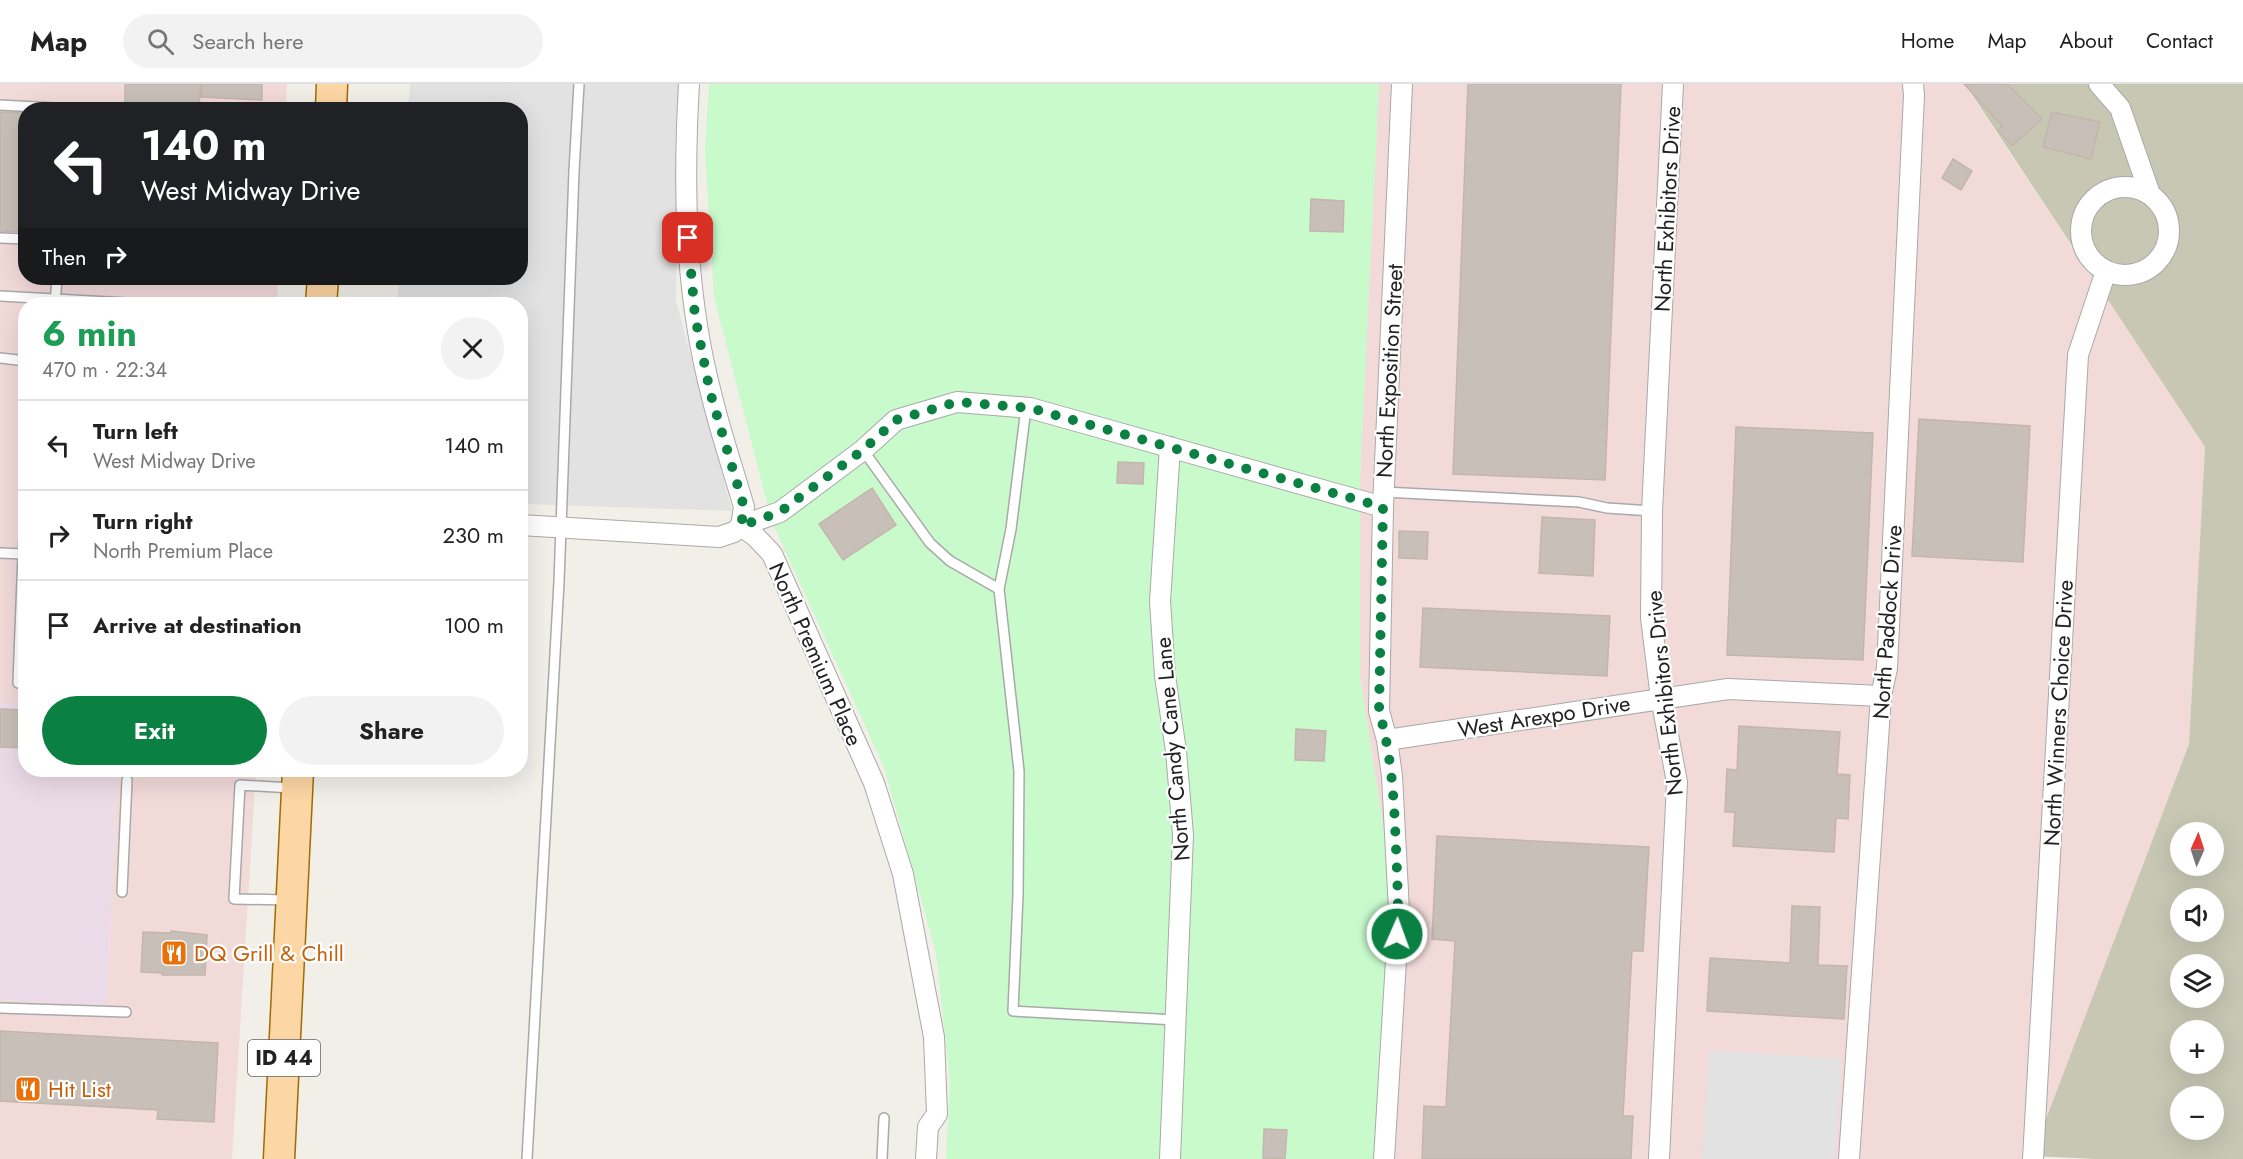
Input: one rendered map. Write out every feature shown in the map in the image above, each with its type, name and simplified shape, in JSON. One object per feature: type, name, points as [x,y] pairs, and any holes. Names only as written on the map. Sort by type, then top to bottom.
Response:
[{"type":"main road","points":[[331,102],[332,84]]},
{"type":"main road","name":"ID 44","points":[[279,1159],[298,779]]},
{"type":"street","points":[[689,84],[685,150],[688,238],[695,316],[710,392],[744,507],[741,526]]},
{"type":"street","name":"North Exposition Street","points":[[1384,1159],[1399,911],[1392,776],[1387,740],[1379,711],[1383,499],[1402,84]]},
{"type":"street","name":"North Exhibitors Drive","points":[[1659,1159],[1677,782],[1661,698],[1651,618],[1652,511],[1673,84]]},
{"type":"street","name":"North Paddock Drive","points":[[1849,1159],[1881,696],[1887,668],[1913,84]]},
{"type":"street","points":[[2099,84],[2120,108],[2150,195]]},
{"type":"street","points":[[2122,187],[2137,189],[2150,195],[2161,205],[2168,218],[2170,232],[2167,247],[2159,260],[2148,269],[2135,275],[2120,276],[2094,263],[2083,244],[2081,223],[2087,209],[2096,198],[2122,187]]},
{"type":"street","name":"North Winners Choice Drive","points":[[2033,1159],[2078,355],[2106,271]]},
{"type":"street","points":[[528,526],[719,537],[734,532],[741,526],[780,512],[863,450],[896,420],[957,402],[1026,408],[1170,447],[1383,499]]},
{"type":"street","name":"North Candy Cane Lane","points":[[1170,447],[1160,601],[1183,835],[1170,1159]]},
{"type":"street","name":"North Premium Place","points":[[741,526],[772,554],[874,783],[903,874],[934,1037],[937,1114],[928,1127],[926,1159]]},
{"type":"street","name":"West Arexpo Drive","points":[[1387,740],[1728,689],[1881,696]]},
{"type":"lane","points":[[527,1159],[562,528],[573,180],[579,84]]},
{"type":"lane","points":[[0,105],[18,106]]},
{"type":"lane","points":[[0,237],[18,238]]},
{"type":"lane","points":[[0,296],[18,298]]},
{"type":"lane","points":[[0,358],[18,360]]},
{"type":"lane","points":[[1026,408],[1011,528],[999,589],[1019,771],[1018,895],[1013,1011],[1176,1020]]},
{"type":"lane","points":[[863,450],[930,543],[950,561],[999,589]]},
{"type":"lane","points":[[1383,499],[1579,502],[1607,508],[1652,511]]},
{"type":"lane","points":[[0,553],[18,554]]},
{"type":"lane","points":[[292,900],[234,899],[240,785],[298,779]]},
{"type":"lane","points":[[122,892],[126,780]]},
{"type":"lane","points":[[0,1008],[126,1012]]},
{"type":"lane","points":[[882,1159],[884,1118]]},
{"type":"shaded area","points":[[0,84],[287,84],[286,102],[18,102],[18,285],[278,285],[277,297],[18,297],[18,705],[0,704]]},
{"type":"shaded area","points":[[410,84],[679,84],[676,301],[732,511],[528,504],[528,297],[398,297],[398,285],[528,285],[528,102],[409,102]]},
{"type":"shaded area","points":[[1379,84],[1964,84],[2205,447],[2189,744],[2032,1159],[1395,1159],[1405,967],[1360,677],[1360,476]]},
{"type":"shaded area","points":[[1965,84],[2243,84],[2243,1159],[2096,1159],[2032,1156],[2189,744],[2205,447]]},
{"type":"shaded area","points":[[0,704],[18,705],[18,777],[117,777],[107,1005],[0,1000]]},
{"type":"shaded area","points":[[117,777],[256,777],[232,1159],[0,1159],[0,1000],[107,1004]]},
{"type":"shaded area","points":[[1709,1050],[1842,1059],[1835,1159],[1702,1159]]},
{"type":"green space","points":[[709,84],[1379,84],[1360,476],[1360,677],[1405,967],[1395,1159],[946,1159],[950,1081],[936,953],[884,767],[772,522],[714,297],[705,151]]},
{"type":"building","points":[[125,84],[201,84],[199,102],[125,102]]},
{"type":"building","points":[[201,84],[262,84],[262,100],[201,97]]},
{"type":"building","points":[[1468,84],[1621,84],[1605,480],[1453,474]]},
{"type":"building","points":[[1964,84],[2007,84],[2042,119],[2012,146],[1998,130],[2002,126]]},
{"type":"building","points":[[0,112],[18,113],[18,232],[0,231]]},
{"type":"building","points":[[2052,112],[2100,122],[2091,159],[2043,147]]},
{"type":"building","points":[[1953,159],[1972,171],[1961,190],[1942,178]]},
{"type":"building","points":[[1311,199],[1344,201],[1343,232],[1310,231]]},
{"type":"building","points":[[1919,419],[2030,426],[2023,562],[1912,556]]},
{"type":"building","points":[[1736,427],[1873,433],[1863,660],[1727,655]]},
{"type":"building","points":[[1118,462],[1144,463],[1143,484],[1117,483]]},
{"type":"building","points":[[872,488],[896,525],[843,560],[819,524]]},
{"type":"building","points":[[1542,517],[1595,520],[1593,576],[1539,573]]},
{"type":"building","points":[[1399,531],[1428,532],[1427,559],[1399,558]]},
{"type":"building","points":[[1423,608],[1610,616],[1607,676],[1420,667]]},
{"type":"building","points":[[0,709],[18,710],[18,748],[0,747]]},
{"type":"building","points":[[1739,726],[1840,732],[1837,774],[1850,775],[1848,819],[1836,818],[1834,852],[1733,846],[1735,812],[1725,812],[1727,769],[1737,770]]},
{"type":"building","points":[[1296,729],[1326,731],[1324,761],[1295,760]]},
{"type":"building","points":[[1437,836],[1649,847],[1643,951],[1632,951],[1623,1116],[1633,1116],[1631,1159],[1422,1159],[1424,1106],[1446,1107],[1455,941],[1432,939]]},
{"type":"building","points":[[1792,906],[1820,907],[1818,965],[1847,966],[1844,1019],[1707,1011],[1710,958],[1790,963]]},
{"type":"building","name":"DQ Grill & Chill","points":[[171,931],[207,935],[205,975],[162,975],[162,973],[141,972],[143,932],[171,933]]},
{"type":"building","points":[[0,1031],[218,1043],[214,1122],[157,1119],[158,1110],[0,1101]]},
{"type":"building","points":[[1264,1129],[1287,1130],[1285,1159],[1263,1158]]},
{"type":"place","name":"DQ Grill & Chill","points":[[174,953]]},
{"type":"place","name":"Hit List","points":[[28,1089]]},
{"type":"route","points":[[688,238],[695,316],[710,392],[744,507],[741,526],[780,512],[863,450],[896,420],[957,402],[1030,408],[1383,507],[1379,711],[1387,740],[1392,776],[1399,911],[1397,934]]}]
